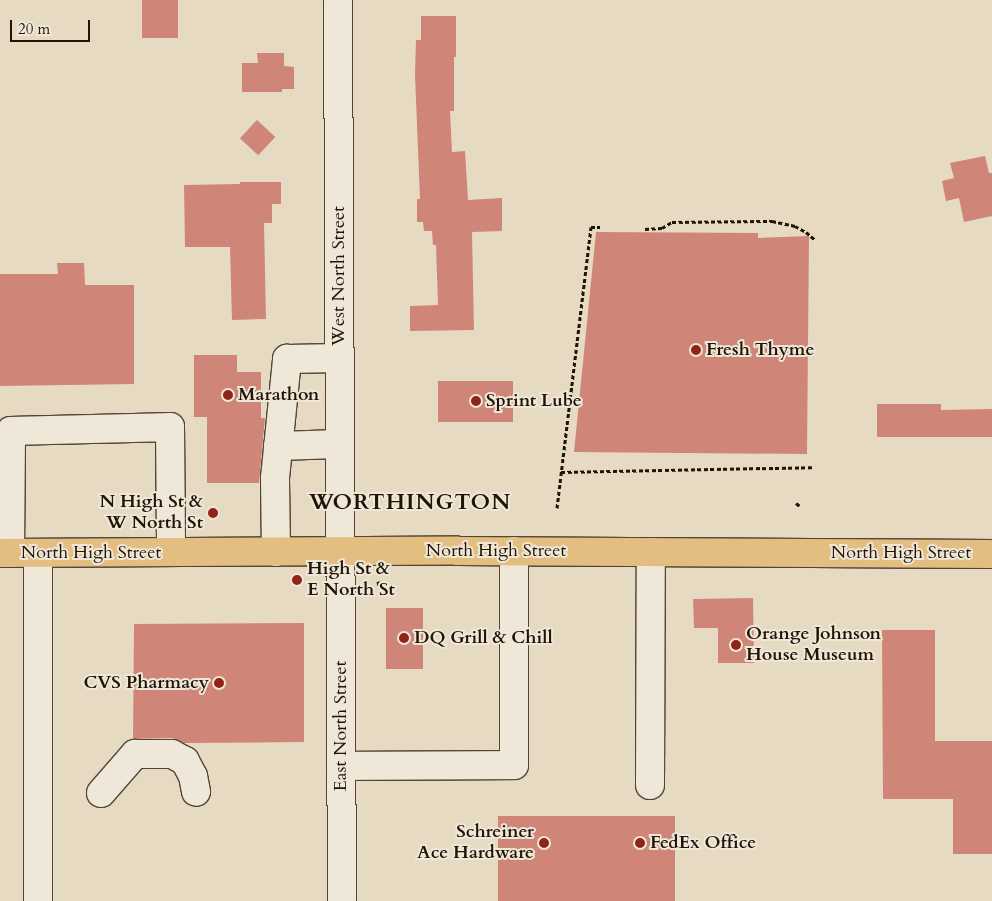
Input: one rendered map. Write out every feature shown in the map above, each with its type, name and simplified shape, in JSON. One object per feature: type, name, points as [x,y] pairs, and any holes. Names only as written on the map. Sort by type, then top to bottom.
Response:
[{"type":"main road","name":"North High Street","points":[[5,553],[514,551],[992,554]]},
{"type":"street","name":"West North Street","points":[[338,0],[340,552]]},
{"type":"street","points":[[276,552],[275,478],[287,358],[339,358]]},
{"type":"street","points":[[5,553],[11,431],[170,427],[171,552]]},
{"type":"street","points":[[278,446],[339,444]]},
{"type":"street","points":[[341,766],[514,765],[514,551]]},
{"type":"street","name":"East North Street","points":[[340,552],[342,901]]},
{"type":"street","points":[[650,785],[651,552]]},
{"type":"street","points":[[38,553],[38,901]]},
{"type":"street","points":[[102,793],[135,754],[172,754],[185,761],[193,776],[196,792]]},
{"type":"path","points":[[645,229],[662,228],[672,222],[772,221],[795,226],[814,239]]},
{"type":"path","points":[[557,508],[591,227],[600,227]]},
{"type":"path","points":[[562,472],[812,467]]},
{"type":"path","points":[[796,503],[801,507]]},
{"type":"path","points":[[378,581],[379,586]]},
{"type":"building","points":[[142,0],[178,0],[178,38],[142,38]]},
{"type":"building","points":[[421,16],[456,16],[454,111],[450,111],[452,152],[465,151],[468,200],[502,198],[502,231],[472,232],[474,330],[410,331],[410,306],[438,305],[436,245],[433,245],[432,231],[424,231],[423,222],[417,222],[417,199],[420,199],[415,75],[416,40],[421,40]]},
{"type":"building","points":[[257,53],[284,53],[284,66],[294,67],[294,89],[282,89],[282,92],[242,92],[242,63],[258,63]]},
{"type":"building","points":[[257,120],[275,137],[258,155],[240,138]]},
{"type":"building","points":[[985,156],[989,173],[992,173],[992,216],[964,222],[959,198],[946,201],[942,181],[954,178],[950,163]]},
{"type":"building","points":[[240,182],[281,182],[281,204],[272,204],[272,223],[264,223],[266,319],[232,320],[230,247],[185,247],[184,185],[240,184]]},
{"type":"building","name":"Fresh Thyme","points":[[596,232],[758,233],[758,238],[809,236],[807,454],[574,452]]},
{"type":"building","points":[[57,263],[84,263],[85,285],[134,285],[134,384],[0,386],[0,274],[58,274]]},
{"type":"building","points":[[194,355],[237,355],[237,372],[261,372],[261,418],[265,418],[259,483],[207,483],[207,417],[194,417]]},
{"type":"building","name":"Sprint Lube","points":[[438,381],[513,381],[513,422],[438,422]]},
{"type":"building","points":[[877,404],[941,404],[941,410],[992,409],[992,437],[877,437]]},
{"type":"building","name":"Orange Johnson House Museum","points":[[753,598],[754,663],[718,663],[718,628],[694,628],[693,599]]},
{"type":"building","name":"DQ Grill & Chill","points":[[386,608],[423,608],[423,669],[386,669]]},
{"type":"building","name":"CVS Pharmacy","points":[[304,623],[304,742],[184,743],[172,738],[133,739],[134,624]]},
{"type":"building","points":[[882,630],[935,630],[935,741],[992,741],[992,854],[953,854],[953,799],[883,799]]},
{"type":"building","points":[[498,816],[675,816],[675,901],[498,901]]},
{"type":"place","name":"Fresh Thyme","points":[[696,350]]},
{"type":"place","name":"Marathon","points":[[228,395]]},
{"type":"place","name":"Sprint Lube","points":[[476,401]]},
{"type":"place","name":"N High St & W North St","points":[[213,513]]},
{"type":"place","name":"High St & E North St","points":[[297,580]]},
{"type":"place","name":"DQ Grill & Chill","points":[[404,638]]},
{"type":"place","name":"Orange Johnson House Museum","points":[[736,645]]},
{"type":"place","name":"CVS Pharmacy","points":[[219,683]]},
{"type":"place","name":"Schreiner Ace Hardware","points":[[544,843]]},
{"type":"place","name":"FedEx Office","points":[[640,843]]},
{"type":"district","name":"WORTHINGTON","points":[[410,503]]}]
